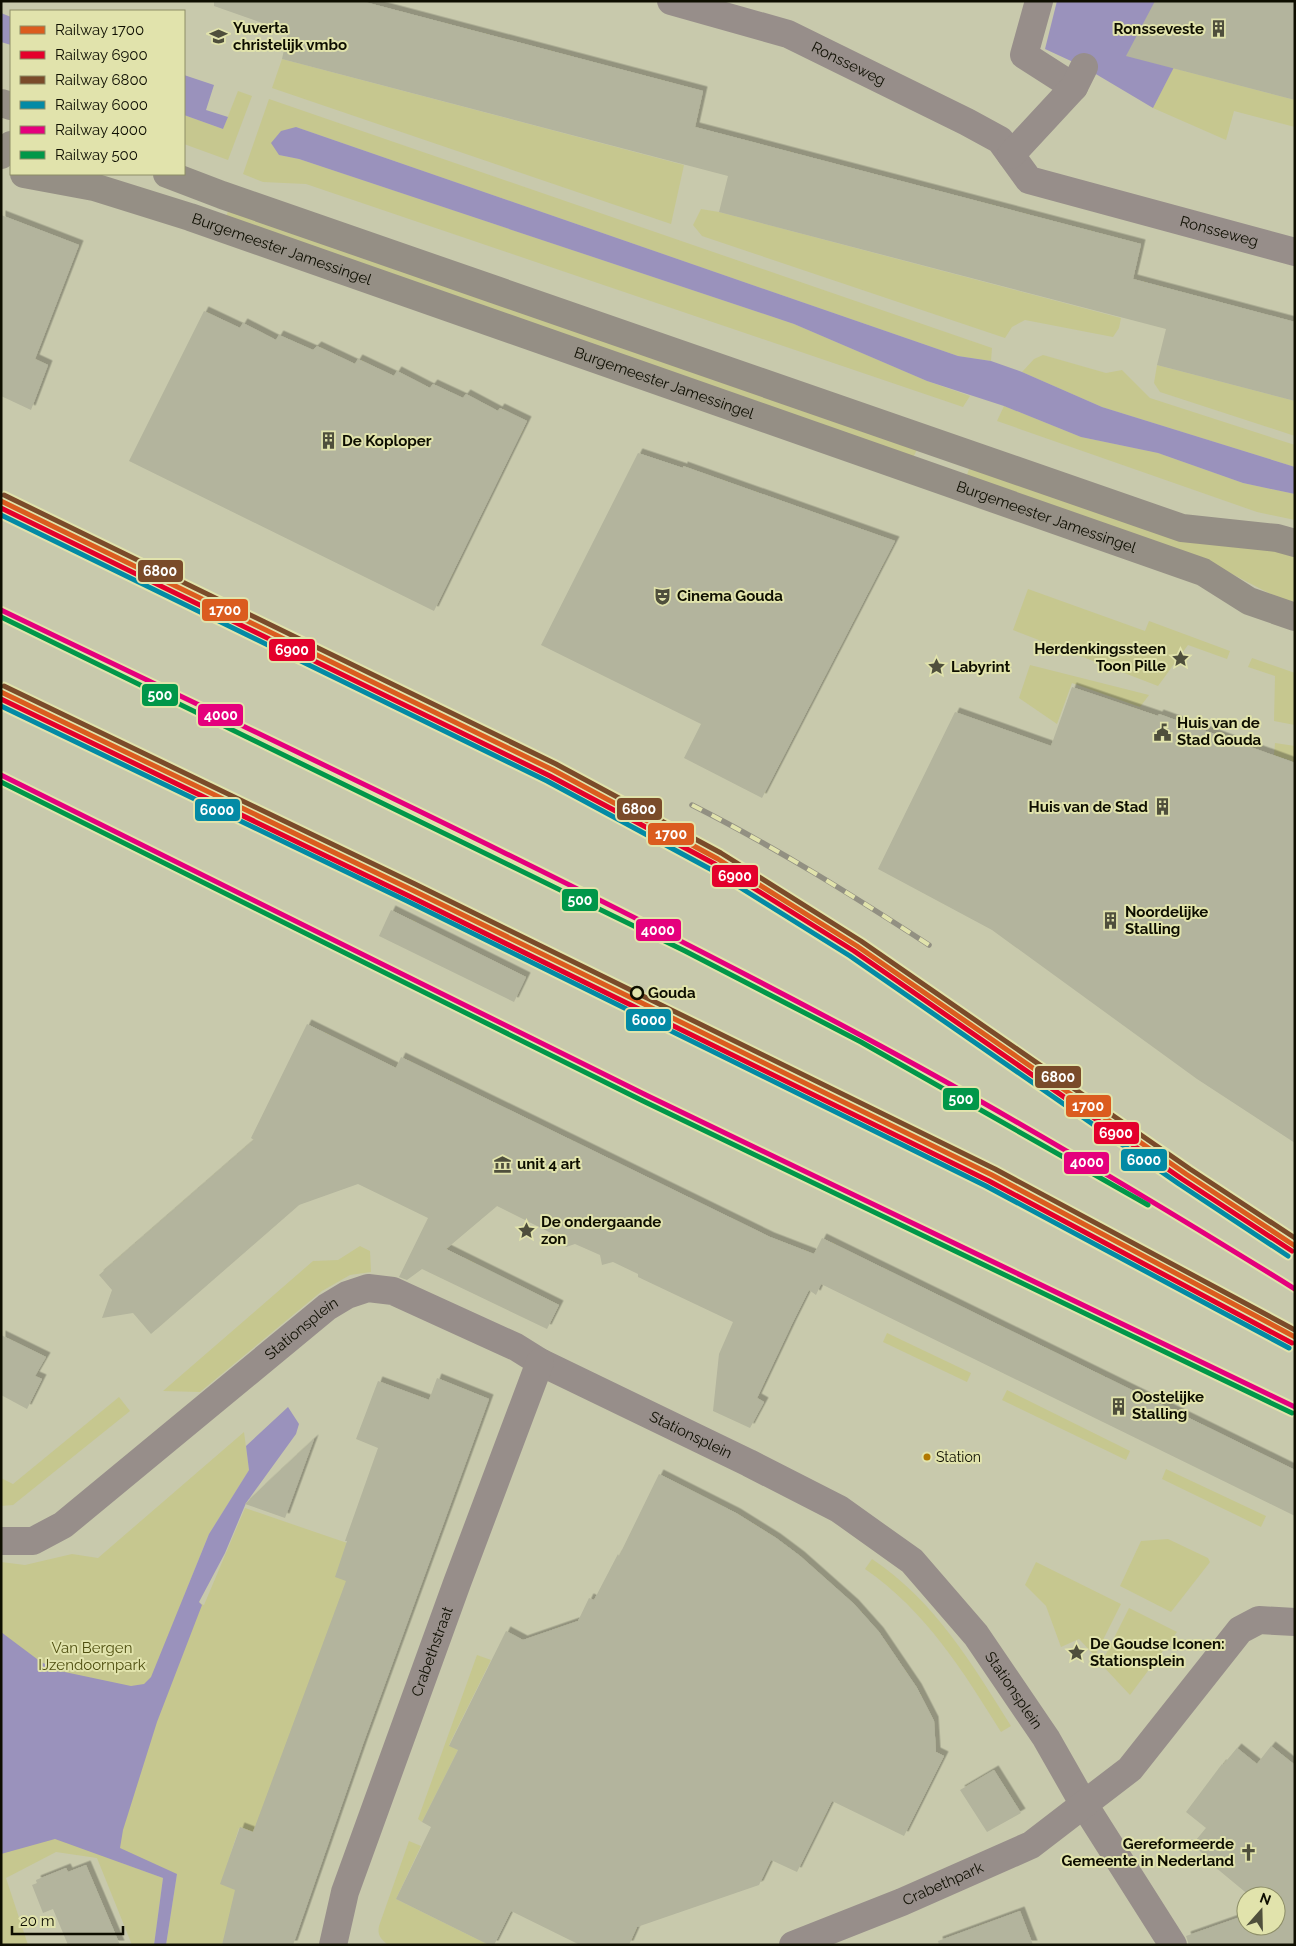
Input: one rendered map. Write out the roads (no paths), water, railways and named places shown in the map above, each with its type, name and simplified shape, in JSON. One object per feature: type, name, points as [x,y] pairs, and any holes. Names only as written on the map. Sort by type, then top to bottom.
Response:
[{"type":"main road","points":[[1,155],[10,146]]},
{"type":"main road","name":"Burgemeester Jamessingel","points":[[29,175],[94,187],[190,217],[1203,572],[1249,601],[1295,617]]},
{"type":"main road","points":[[170,175],[250,205],[1182,528],[1277,538],[1295,543]]},
{"type":"street","name":"Ronsseweg","points":[[671,1],[788,34],[967,122],[1000,140],[1029,180],[1295,252]]},
{"type":"street","points":[[1011,155],[1079,77],[1024,55],[1039,1]]},
{"type":"street","name":"Stationsplein","points":[[1,1541],[32,1542],[63,1525],[319,1313],[347,1295],[368,1288],[393,1291],[516,1348],[540,1362],[749,1463],[839,1509],[912,1562],[976,1635],[1046,1738],[1084,1804],[1173,1945]]},
{"type":"street","name":"Crabethstraat","points":[[333,1945],[345,1892],[457,1583],[540,1362]]},
{"type":"street","points":[[1084,1804],[1130,1768],[1240,1630],[1259,1620],[1295,1622]]},
{"type":"street","name":"Crabethpark","points":[[793,1945],[902,1902],[1031,1845],[1084,1804]]},
{"type":"railway","points":[[692,805],[813,872],[929,945]]},
{"type":"rail line","name":"6800","points":[[4,495],[556,764],[721,853],[861,941],[1190,1169],[1295,1238]]},
{"type":"rail line","name":"1700","points":[[1,501],[553,770],[718,859],[857,946],[1186,1174],[1295,1246]]},
{"type":"rail line","name":"6900","points":[[1,508],[550,776],[715,864],[854,951],[1182,1179],[1292,1251]]},
{"type":"rail line","name":"6000","points":[[1,515],[547,781],[712,870],[850,956],[1179,1184],[1288,1256]]},
{"type":"rail line","name":"4000","points":[[1,610],[435,819],[758,981],[919,1067],[1027,1128],[1135,1191],[1295,1289]]},
{"type":"rail line","name":"500","points":[[1,617],[685,951],[861,1042],[1148,1205]]},
{"type":"rail line","name":"6800","points":[[4,686],[415,884],[995,1169],[1295,1330]]},
{"type":"rail line","name":"1700","points":[[1,692],[412,890],[992,1175],[1295,1337]]},
{"type":"rail line","name":"6900","points":[[1,699],[409,896],[989,1181],[1292,1343]]},
{"type":"rail line","name":"6000","points":[[1,706],[407,901],[986,1186],[1289,1348]]},
{"type":"rail line","name":"4000","points":[[1,775],[646,1095],[1295,1407]]},
{"type":"rail line","name":"500","points":[[1,782],[643,1101],[1292,1413]]},
{"type":"place","name":"Ronsseveste","points":[[1218,29]]},
{"type":"place","name":"Yuverta christelijk vmbo","points":[[219,37]]},
{"type":"place","name":"De Koploper","points":[[328,441]]},
{"type":"place","name":"Cinema Gouda","points":[[663,596]]},
{"type":"place","name":"Herdenkingssteen Toon Pille","points":[[1180,658]]},
{"type":"place","name":"Labyrint","points":[[937,667]]},
{"type":"place","name":"Huis van de Stad Gouda","points":[[1163,732]]},
{"type":"place","name":"Huis van de Stad","points":[[1162,807]]},
{"type":"place","name":"Noordelijke Stalling","points":[[1111,921]]},
{"type":"place","name":"Gouda","points":[[637,993]]},
{"type":"place","name":"unit 4 art","points":[[503,1164]]},
{"type":"place","name":"De ondergaande zon","points":[[527,1231]]},
{"type":"place","name":"Oostelijke Stalling","points":[[1118,1406]]},
{"type":"place","name":"Station","points":[[927,1457]]},
{"type":"place","name":"De Goudse Iconen: Stationsplein","points":[[1076,1653]]},
{"type":"place","name":"Gereformeerde Gemeente in Nederland","points":[[1248,1853]]},
{"type":"park label","name":"Van Bergen IJzendoornpark","points":[[92,1656]]}]
